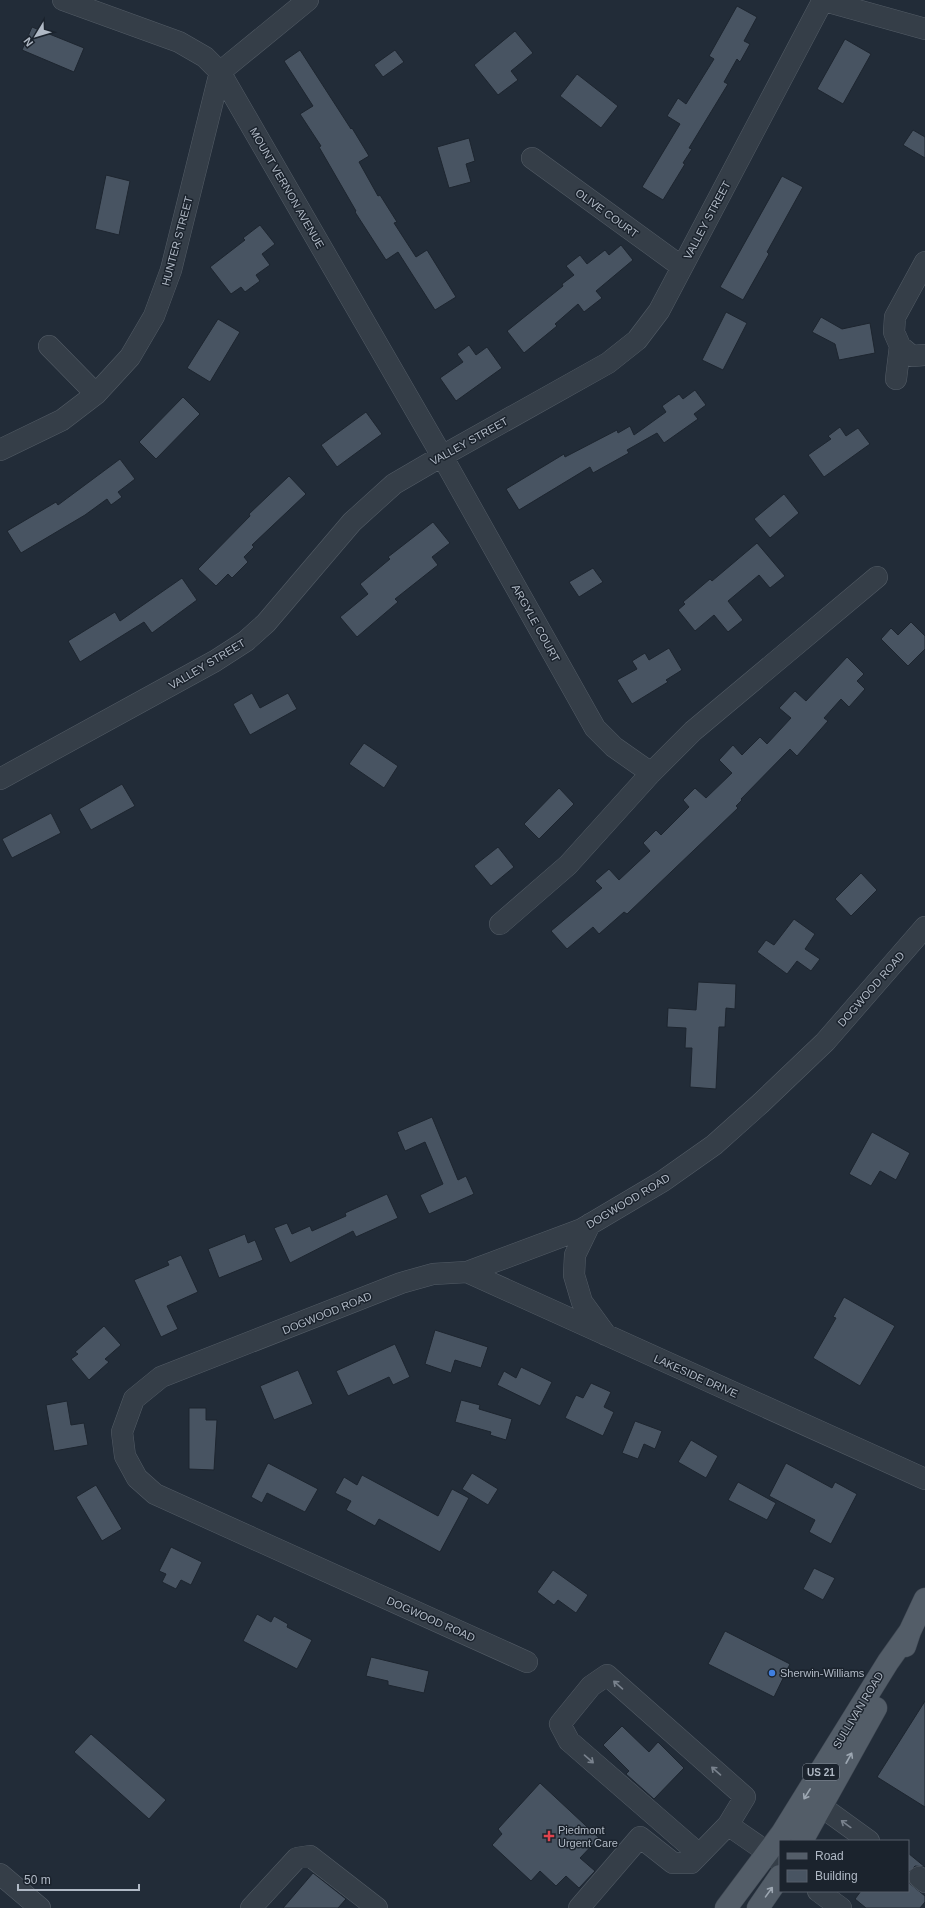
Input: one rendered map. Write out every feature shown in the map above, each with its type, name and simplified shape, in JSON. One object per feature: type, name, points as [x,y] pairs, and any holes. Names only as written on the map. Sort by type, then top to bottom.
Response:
[{"type":"main road","name":"SULLIVAN ROAD","points":[[803,1840],[891,1679],[910,1631],[925,1599]]},
{"type":"main road","name":"SULLIVAN ROAD","points":[[783,1840],[826,1764],[888,1662],[910,1631]]},
{"type":"main road","name":"SULLIVAN ROAD","points":[[726,1908],[774,1856],[779,1847]]},
{"type":"main road","points":[[758,1908],[779,1877]]},
{"type":"street","name":"MOUNT VERNON AVENUE","points":[[63,0],[179,42],[205,57],[220,72],[442,456]]},
{"type":"street","points":[[220,72],[308,0]]},
{"type":"street","points":[[823,0],[925,29]]},
{"type":"street","name":"VALLEY STREET","points":[[0,779],[215,660],[246,641],[266,623],[352,522],[394,484],[608,363],[637,340],[659,311],[823,0]]},
{"type":"street","name":"HUNTER STREET","points":[[0,450],[62,420],[96,394],[130,357],[154,316],[171,270],[220,72]]},
{"type":"street","name":"OLIVE COURT","points":[[532,158],[682,267]]},
{"type":"street","points":[[925,262],[895,317],[894,332],[900,346],[912,356],[925,355]]},
{"type":"street","points":[[49,346],[96,394]]},
{"type":"street","points":[[896,379],[900,346]]},
{"type":"street","name":"ARGYLE COURT","points":[[442,456],[595,728],[614,747],[651,773]]},
{"type":"street","points":[[500,924],[568,865],[651,773],[693,730],[877,576]]},
{"type":"street","name":"DOGWOOD ROAD","points":[[527,1662],[156,1494],[137,1478],[125,1456],[122,1432],[134,1399],[161,1377],[401,1283],[433,1274],[467,1272],[582,1229],[663,1181],[714,1145],[762,1103],[825,1042],[925,927]]},
{"type":"street","points":[[590,1224],[575,1255],[574,1275],[582,1302],[607,1335]]},
{"type":"street","name":"LAKESIDE DRIVE","points":[[467,1272],[925,1479]]},
{"type":"street","points":[[579,1908],[640,1837],[673,1863],[690,1863],[700,1854],[728,1824],[745,1796],[607,1675],[591,1686],[560,1724],[569,1741],[700,1854]]},
{"type":"street","points":[[822,1807],[868,1840]]},
{"type":"street","points":[[728,1824],[774,1856]]},
{"type":"street","points":[[251,1908],[297,1858],[310,1856],[377,1908]]},
{"type":"street","points":[[0,1874],[40,1908]]},
{"type":"street","points":[[819,1892],[841,1908]]},
{"type":"building","points":[[737,6],[757,17],[744,41],[750,44],[740,62],[737,59],[724,82],[728,84],[689,148],[692,149],[683,163],[685,164],[663,200],[642,187],[680,124],[667,116],[678,98],[686,104],[714,59],[709,56]]},
{"type":"building","points":[[32,27],[84,48],[74,72],[22,50]]},
{"type":"building","points":[[515,31],[533,53],[511,71],[518,80],[498,95],[474,65]]},
{"type":"building","points":[[845,39],[871,54],[843,104],[817,89]]},
{"type":"building","points":[[300,50],[369,156],[359,162],[378,196],[380,195],[397,222],[394,223],[416,257],[427,250],[456,297],[435,310],[398,252],[386,260],[355,212],[356,211],[319,147],[321,146],[300,114],[313,106],[284,61]]},
{"type":"building","points":[[395,50],[404,62],[383,77],[374,65]]},
{"type":"building","points":[[577,74],[618,106],[601,128],[560,96]]},
{"type":"building","points":[[913,130],[925,137],[925,158],[903,145]]},
{"type":"building","points":[[469,138],[475,161],[466,164],[471,182],[449,188],[437,147]]},
{"type":"building","points":[[106,175],[130,181],[119,235],[95,229]]},
{"type":"building","points":[[782,176],[803,187],[767,252],[769,254],[743,300],[720,287]]},
{"type":"building","points":[[260,225],[275,244],[262,254],[270,265],[256,275],[260,281],[245,292],[241,287],[231,294],[210,267],[245,240],[243,238]]},
{"type":"building","points":[[621,245],[633,260],[596,291],[602,298],[584,312],[578,304],[555,324],[557,326],[524,353],[507,331],[563,286],[562,284],[574,275],[566,266],[580,255],[587,264],[605,250],[609,255]]},
{"type":"building","points":[[726,312],[747,323],[723,370],[702,360]]},
{"type":"building","points":[[821,317],[842,329],[870,323],[875,353],[839,360],[835,344],[812,332]]},
{"type":"building","points":[[218,319],[240,332],[210,382],[187,368]]},
{"type":"building","points":[[469,345],[476,355],[487,347],[502,368],[456,401],[440,378],[463,362],[457,354]]},
{"type":"building","points":[[695,390],[706,405],[694,414],[698,419],[664,443],[657,433],[627,450],[629,453],[593,473],[590,467],[519,510],[506,489],[564,454],[565,457],[617,430],[618,433],[630,426],[634,435],[666,412],[662,406],[679,394],[683,399]]},
{"type":"building","points":[[183,397],[200,414],[156,459],[139,442]]},
{"type":"building","points":[[366,412],[382,434],[337,467],[321,445]]},
{"type":"building","points":[[840,427],[846,436],[858,428],[870,444],[824,477],[808,455],[831,439],[828,436]]},
{"type":"building","points":[[120,459],[135,479],[118,492],[122,497],[111,505],[107,499],[85,515],[21,553],[7,531],[56,502],[58,505]]},
{"type":"building","points":[[289,476],[306,494],[252,545],[254,547],[244,557],[248,562],[232,578],[228,574],[216,586],[198,569],[250,516],[249,514]]},
{"type":"building","points":[[784,494],[799,513],[770,538],[754,519]]},
{"type":"building","points":[[433,522],[450,543],[432,557],[438,565],[395,599],[398,602],[357,637],[340,617],[368,594],[360,584],[390,559],[388,557]]},
{"type":"building","points":[[757,543],[785,576],[770,588],[759,575],[728,601],[743,620],[728,632],[714,615],[695,631],[678,610],[685,604],[683,602],[710,579],[712,581]]},
{"type":"building","points":[[593,568],[603,582],[579,597],[569,582]]},
{"type":"building","points":[[182,578],[197,600],[152,633],[144,622],[80,662],[68,641],[115,612],[120,621]]},
{"type":"building","points":[[911,622],[925,636],[925,649],[908,666],[881,639],[891,628],[898,635]]},
{"type":"building","points":[[669,648],[682,670],[666,680],[668,682],[632,704],[617,680],[637,669],[632,661],[645,653],[649,660]]},
{"type":"building","points":[[847,657],[864,674],[857,681],[865,689],[849,707],[841,699],[824,718],[828,721],[797,756],[790,749],[741,799],[742,800],[736,806],[738,808],[627,914],[624,912],[599,934],[593,927],[567,949],[551,931],[602,888],[595,881],[609,869],[619,880],[650,851],[643,843],[656,830],[661,835],[689,807],[683,800],[695,788],[706,798],[732,773],[719,760],[733,745],[742,755],[760,737],[767,744],[791,718],[779,708],[795,691],[806,701]]},
{"type":"building","points":[[252,693],[260,708],[288,693],[297,709],[250,735],[233,704]]},
{"type":"building","points":[[364,743],[398,766],[384,788],[349,764]]},
{"type":"building","points":[[122,784],[135,806],[91,830],[79,809]]},
{"type":"building","points":[[559,788],[574,804],[539,839],[524,824]]},
{"type":"building","points":[[51,813],[61,833],[12,858],[2,839]]},
{"type":"building","points":[[498,847],[514,867],[491,886],[474,866]]},
{"type":"building","points":[[861,873],[877,890],[851,916],[835,899]]},
{"type":"building","points":[[794,919],[815,934],[805,949],[820,959],[811,971],[797,961],[787,974],[757,952],[766,940],[774,945]]},
{"type":"building","points":[[698,982],[736,984],[735,1009],[726,1008],[725,1027],[719,1027],[716,1089],[690,1087],[692,1048],[685,1048],[686,1028],[667,1027],[668,1008],[696,1010]]},
{"type":"building","points":[[432,1117],[458,1180],[466,1176],[474,1194],[429,1214],[420,1195],[443,1184],[425,1142],[405,1151],[397,1132]]},
{"type":"building","points":[[872,1132],[910,1153],[896,1180],[880,1171],[871,1186],[849,1174]]},
{"type":"building","points":[[387,1194],[398,1218],[356,1237],[353,1231],[290,1263],[274,1228],[287,1223],[292,1234],[310,1226],[312,1231],[346,1216],[345,1213]]},
{"type":"building","points":[[245,1234],[248,1243],[255,1240],[263,1260],[219,1278],[208,1249]]},
{"type":"building","points":[[181,1255],[198,1292],[167,1306],[178,1329],[161,1337],[134,1280],[169,1265],[167,1261]]},
{"type":"building","points":[[844,1297],[895,1326],[860,1386],[813,1358],[836,1318],[833,1317]]},
{"type":"building","points":[[104,1326],[121,1345],[105,1359],[109,1362],[89,1380],[71,1359],[78,1354],[75,1352]]},
{"type":"building","points":[[435,1330],[488,1347],[481,1368],[455,1360],[451,1373],[425,1364]]},
{"type":"building","points":[[395,1344],[410,1377],[393,1385],[389,1377],[348,1396],[336,1371]]},
{"type":"building","points":[[521,1367],[552,1382],[540,1406],[497,1385],[504,1371],[516,1378]]},
{"type":"building","points":[[298,1370],[313,1404],[274,1420],[260,1386]]},
{"type":"building","points":[[591,1383],[611,1392],[604,1407],[614,1412],[603,1436],[565,1418],[576,1395],[583,1398]]},
{"type":"building","points":[[461,1400],[480,1405],[479,1409],[512,1419],[506,1440],[490,1435],[491,1432],[455,1422]]},
{"type":"building","points":[[67,1401],[71,1425],[84,1423],[88,1445],[54,1451],[46,1405]]},
{"type":"building","points":[[189,1408],[206,1408],[206,1420],[217,1420],[214,1470],[189,1469]]},
{"type":"building","points":[[635,1421],[662,1431],[655,1449],[644,1444],[638,1459],[622,1453]]},
{"type":"building","points":[[691,1440],[718,1456],[706,1478],[678,1462]]},
{"type":"building","points":[[268,1463],[318,1489],[305,1512],[267,1493],[262,1503],[251,1497]]},
{"type":"building","points":[[786,1463],[832,1488],[835,1482],[857,1494],[831,1544],[809,1532],[815,1520],[769,1496]]},
{"type":"building","points":[[472,1473],[498,1489],[488,1505],[462,1489]]},
{"type":"building","points":[[362,1475],[438,1516],[452,1489],[469,1498],[440,1552],[379,1519],[375,1526],[346,1510],[351,1501],[335,1493],[344,1477],[357,1485]]},
{"type":"building","points":[[738,1482],[776,1503],[767,1520],[728,1500]]},
{"type":"building","points":[[96,1485],[122,1529],[102,1541],[76,1497]]},
{"type":"building","points":[[171,1547],[202,1562],[191,1585],[181,1580],[176,1589],[162,1582],[166,1574],[159,1571]]},
{"type":"building","points":[[814,1568],[835,1578],[823,1600],[803,1589]]},
{"type":"building","points":[[553,1570],[588,1595],[576,1613],[558,1600],[554,1605],[537,1592]]},
{"type":"building","points":[[257,1614],[271,1622],[274,1616],[288,1624],[287,1627],[312,1640],[297,1669],[243,1641]]},
{"type":"building","points":[[725,1631],[790,1664],[774,1697],[708,1664]]},
{"type":"building","points":[[371,1657],[429,1671],[424,1693],[388,1685],[388,1681],[366,1676]]},
{"type":"building","points":[[925,1701],[925,1807],[877,1777]]},
{"type":"building","points":[[622,1726],[649,1752],[658,1742],[684,1768],[654,1799],[626,1774],[629,1771],[603,1745]]},
{"type":"building","points":[[91,1734],[166,1800],[149,1819],[74,1752]]},
{"type":"building","name":"Piedmont Urgent Care","points":[[540,1783],[599,1838],[580,1858],[595,1871],[579,1888],[566,1876],[556,1886],[540,1871],[531,1881],[492,1845],[502,1834],[498,1829]]},
{"type":"building","points":[[909,1854],[925,1867],[915,1866],[909,1872]]},
{"type":"building","points":[[313,1873],[346,1899],[338,1908],[283,1908]]},
{"type":"building","points":[[909,1883],[925,1896],[925,1902],[920,1908],[866,1908],[855,1899],[860,1892],[909,1892]]},
{"type":"place","name":"Sherwin-Williams","points":[[772,1673]]},
{"type":"place","name":"Piedmont Urgent Care","points":[[549,1836]]}]
